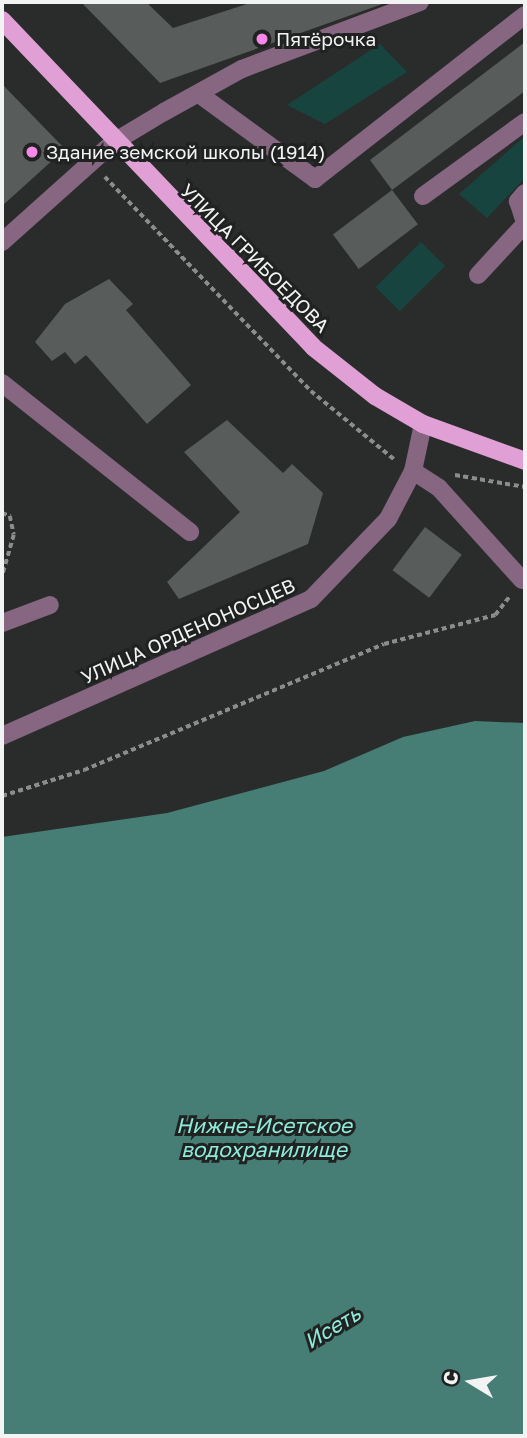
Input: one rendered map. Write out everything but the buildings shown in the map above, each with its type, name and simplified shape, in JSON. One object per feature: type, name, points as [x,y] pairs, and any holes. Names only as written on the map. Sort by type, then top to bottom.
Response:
[{"type":"main road","name":"УЛИЦА ГРИБОЕДОВА","points":[[2,20],[114,142],[313,347],[375,396],[423,424],[525,461]]},
{"type":"street","points":[[2,241],[114,142],[242,69],[420,2]]},
{"type":"street","points":[[199,94],[315,179],[525,15]]},
{"type":"street","points":[[423,196],[525,122]]},
{"type":"street","points":[[478,275],[525,223],[518,201],[525,193]]},
{"type":"street","points":[[2,383],[190,532]]},
{"type":"street","name":"УЛИЦА ОРДЕНОНОСЦЕВ","points":[[2,736],[312,599],[388,519],[413,471],[423,424]]},
{"type":"street","points":[[413,471],[439,488],[522,580]]},
{"type":"street","points":[[2,623],[50,605]]},
{"type":"path","points":[[2,513],[10,516],[14,535],[2,577]]},
{"type":"path","points":[[2,796],[84,770],[384,644],[495,615],[522,580]]},
{"type":"shaded area","points":[[380,44],[407,72],[325,124],[287,105]]},
{"type":"shaded area","points":[[525,136],[525,178],[487,218],[459,194]]},
{"type":"shaded area","points":[[421,242],[445,266],[400,311],[376,287]]},
{"type":"water","name":"Нижне-Исетское водохранилище","points":[[475,721],[525,723],[525,1436],[2,1436],[2,837],[167,813],[324,771],[403,737]]},
{"type":"place","name":"Пятёрочка","points":[[262,39]]},
{"type":"place","name":"Здание земской школы (1914)","points":[[32,152]]},
{"type":"water label","name":"Исеть","points":[[332,1327]]}]
